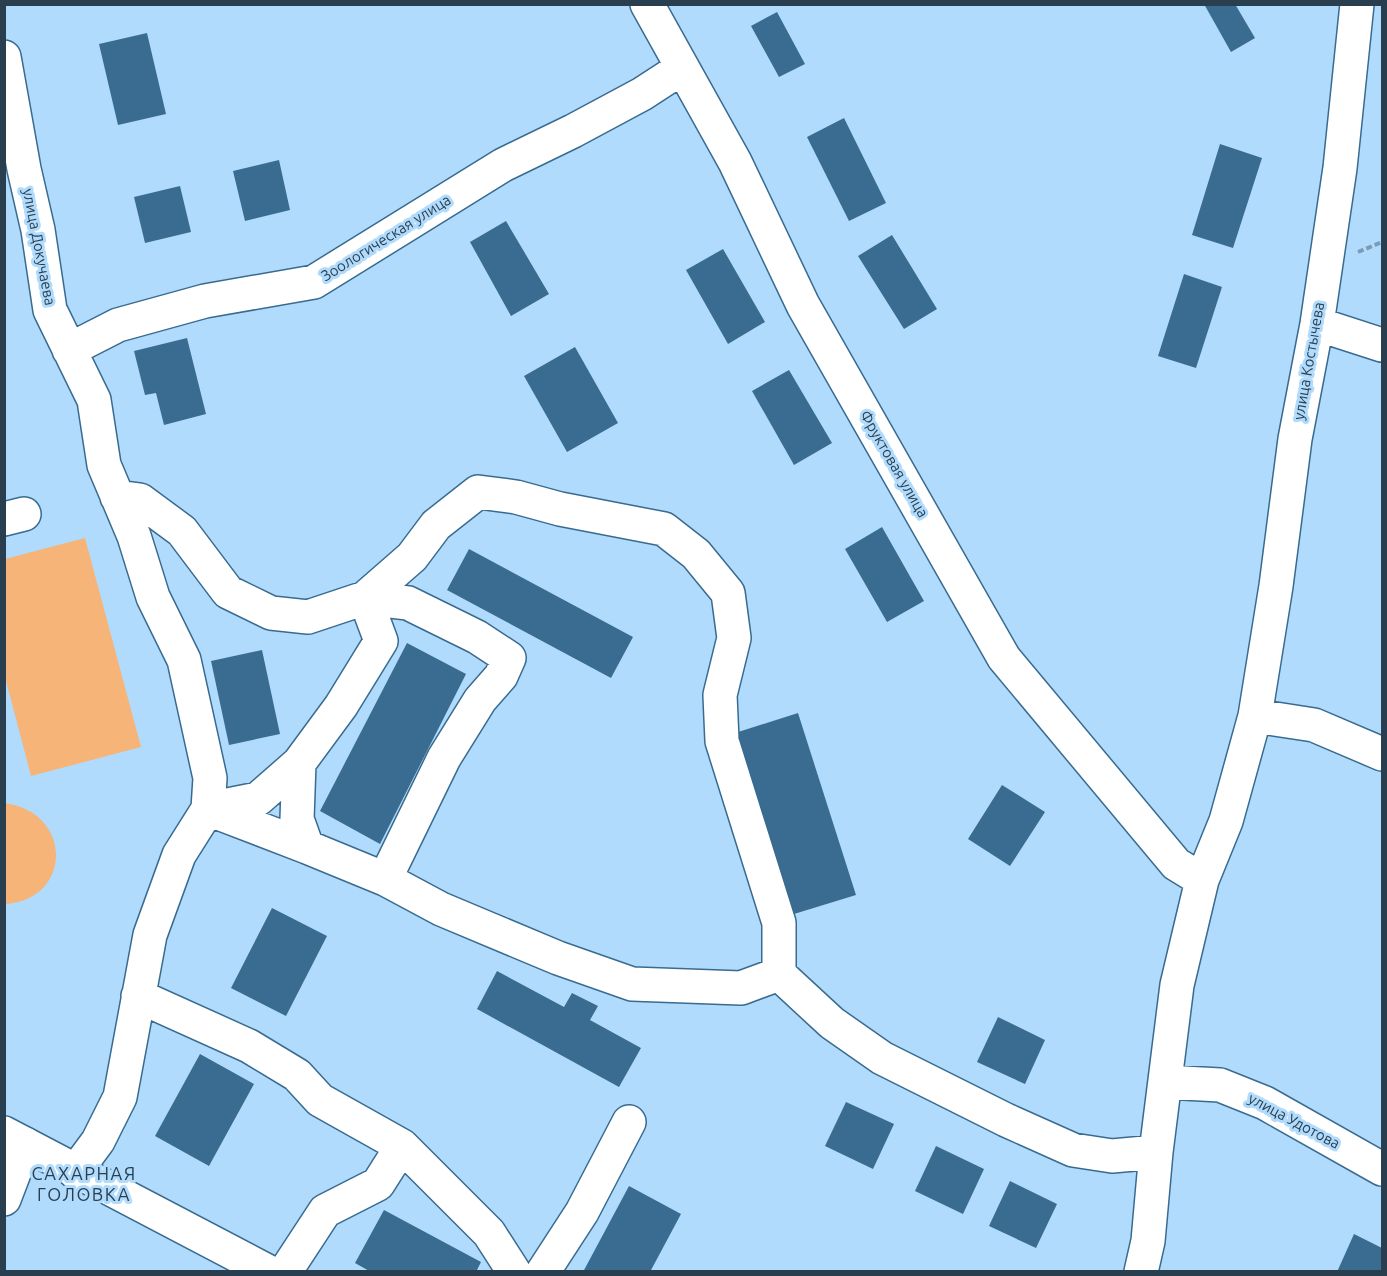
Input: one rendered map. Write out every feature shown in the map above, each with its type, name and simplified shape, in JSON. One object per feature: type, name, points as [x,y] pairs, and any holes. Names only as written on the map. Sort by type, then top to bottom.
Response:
[{"type":"street","name":"Фруктовая улица","points":[[647,4],[735,162],[803,305],[1004,658],[1176,864],[1202,880]]},
{"type":"street","name":"улица Костычева","points":[[1141,1272],[1148,1241],[1156,1152],[1177,986],[1202,880],[1227,821],[1255,716],[1276,586],[1295,439],[1317,324],[1340,168],[1357,4]]},
{"type":"street","name":"улица Докучаева","points":[[4,57],[14,172],[38,230],[50,310],[94,400],[104,465],[134,536],[153,597],[184,660],[210,778],[208,809]]},
{"type":"street","name":"Зоологическая улица","points":[[69,350],[118,325],[205,302],[314,282],[345,265],[503,165],[593,121],[682,68]]},
{"type":"street","points":[[1317,324],[1383,345]]},
{"type":"street","points":[[117,497],[140,500],[182,531],[228,592],[271,613],[308,617],[366,598],[412,556],[436,525],[478,492],[516,496],[560,509],[664,529],[696,554],[728,593],[734,638],[720,695],[722,741],[779,923],[779,974],[832,1023],[882,1058],[1006,1120],[1073,1150],[1112,1156],[1156,1152]]},
{"type":"street","points":[[75,1172],[98,1142],[120,1097],[150,935],[179,855],[208,809],[258,799],[299,763],[341,706],[381,640],[366,598]]},
{"type":"street","points":[[366,598],[408,603],[477,638],[509,658],[501,676],[480,700],[444,758],[385,879]]},
{"type":"street","points":[[1255,716],[1314,725],[1383,754]]},
{"type":"street","points":[[299,763],[302,833]]},
{"type":"street","points":[[258,799],[302,833],[441,909],[558,958],[633,984],[741,988],[779,974]]},
{"type":"street","points":[[208,809],[302,833]]},
{"type":"street","points":[[138,996],[249,1046],[297,1075],[320,1101],[402,1146],[489,1233],[514,1272]]},
{"type":"street","name":"улица Удотова","points":[[1165,1082],[1220,1085],[1238,1092],[1265,1103],[1383,1169]]},
{"type":"street","points":[[543,1272],[582,1212],[629,1122]]},
{"type":"street","points":[[4,1200],[15,1138],[75,1172],[269,1272]]},
{"type":"street","points":[[285,1272],[325,1212],[378,1185],[402,1146]]},
{"type":"shaded area","points":[[85,538],[141,747],[31,776],[5,677],[5,559]]},
{"type":"shaded area","points":[[5,803],[28,810],[44,822],[53,838],[56,856],[53,873],[43,888],[27,899],[5,904]]},
{"type":"building","points":[[1204,4],[1235,4],[1255,38],[1231,52]]},
{"type":"building","points":[[777,12],[805,64],[779,77],[751,26]]},
{"type":"building","points":[[147,33],[166,114],[118,125],[99,44]]},
{"type":"building","points":[[844,118],[886,203],[849,221],[807,137]]},
{"type":"building","points":[[1220,144],[1262,158],[1233,248],[1192,235]]},
{"type":"building","points":[[279,160],[290,210],[245,221],[233,171]]},
{"type":"building","points":[[180,186],[191,232],[145,243],[134,197]]},
{"type":"building","points":[[506,221],[549,294],[511,316],[470,242]]},
{"type":"building","points":[[892,235],[937,309],[904,329],[858,256]]},
{"type":"building","points":[[723,249],[765,322],[728,344],[686,270]]},
{"type":"building","points":[[1184,274],[1222,287],[1196,368],[1158,356]]},
{"type":"building","points":[[187,338],[206,414],[164,425],[156,393],[145,395],[134,351]]},
{"type":"building","points":[[575,347],[618,423],[567,452],[524,376]]},
{"type":"building","points":[[789,370],[832,443],[794,465],[752,391]]},
{"type":"building","points":[[882,527],[924,601],[887,622],[845,549]]},
{"type":"building","points":[[469,549],[633,637],[611,678],[447,590]]},
{"type":"building","points":[[407,643],[466,674],[380,844],[320,811]]},
{"type":"building","points":[[262,650],[280,734],[229,745],[211,661]]},
{"type":"building","points":[[798,713],[856,895],[794,914],[735,733]]},
{"type":"building","points":[[1002,785],[1045,812],[1010,866],[968,839]]},
{"type":"building","points":[[272,908],[327,936],[286,1016],[231,988]]},
{"type":"building","points":[[497,971],[564,1007],[572,993],[598,1006],[590,1020],[641,1048],[619,1087],[477,1009]]},
{"type":"building","points":[[998,1017],[1045,1040],[1025,1084],[977,1062]]},
{"type":"building","points":[[200,1054],[254,1084],[209,1166],[155,1136]]},
{"type":"building","points":[[846,1102],[894,1124],[873,1169],[825,1146]]},
{"type":"building","points":[[936,1146],[984,1169],[963,1214],[915,1191]]},
{"type":"building","points":[[1010,1181],[1057,1204],[1036,1248],[989,1226]]},
{"type":"building","points":[[629,1186],[681,1214],[650,1272],[583,1272]]},
{"type":"building","points":[[384,1210],[481,1262],[476,1272],[371,1272],[355,1263]]},
{"type":"building","points":[[1354,1234],[1382,1248],[1382,1272],[1337,1272]]},
{"type":"district","name":"САХАРНАЯ ГОЛОВКА","points":[[84,1184]]}]
